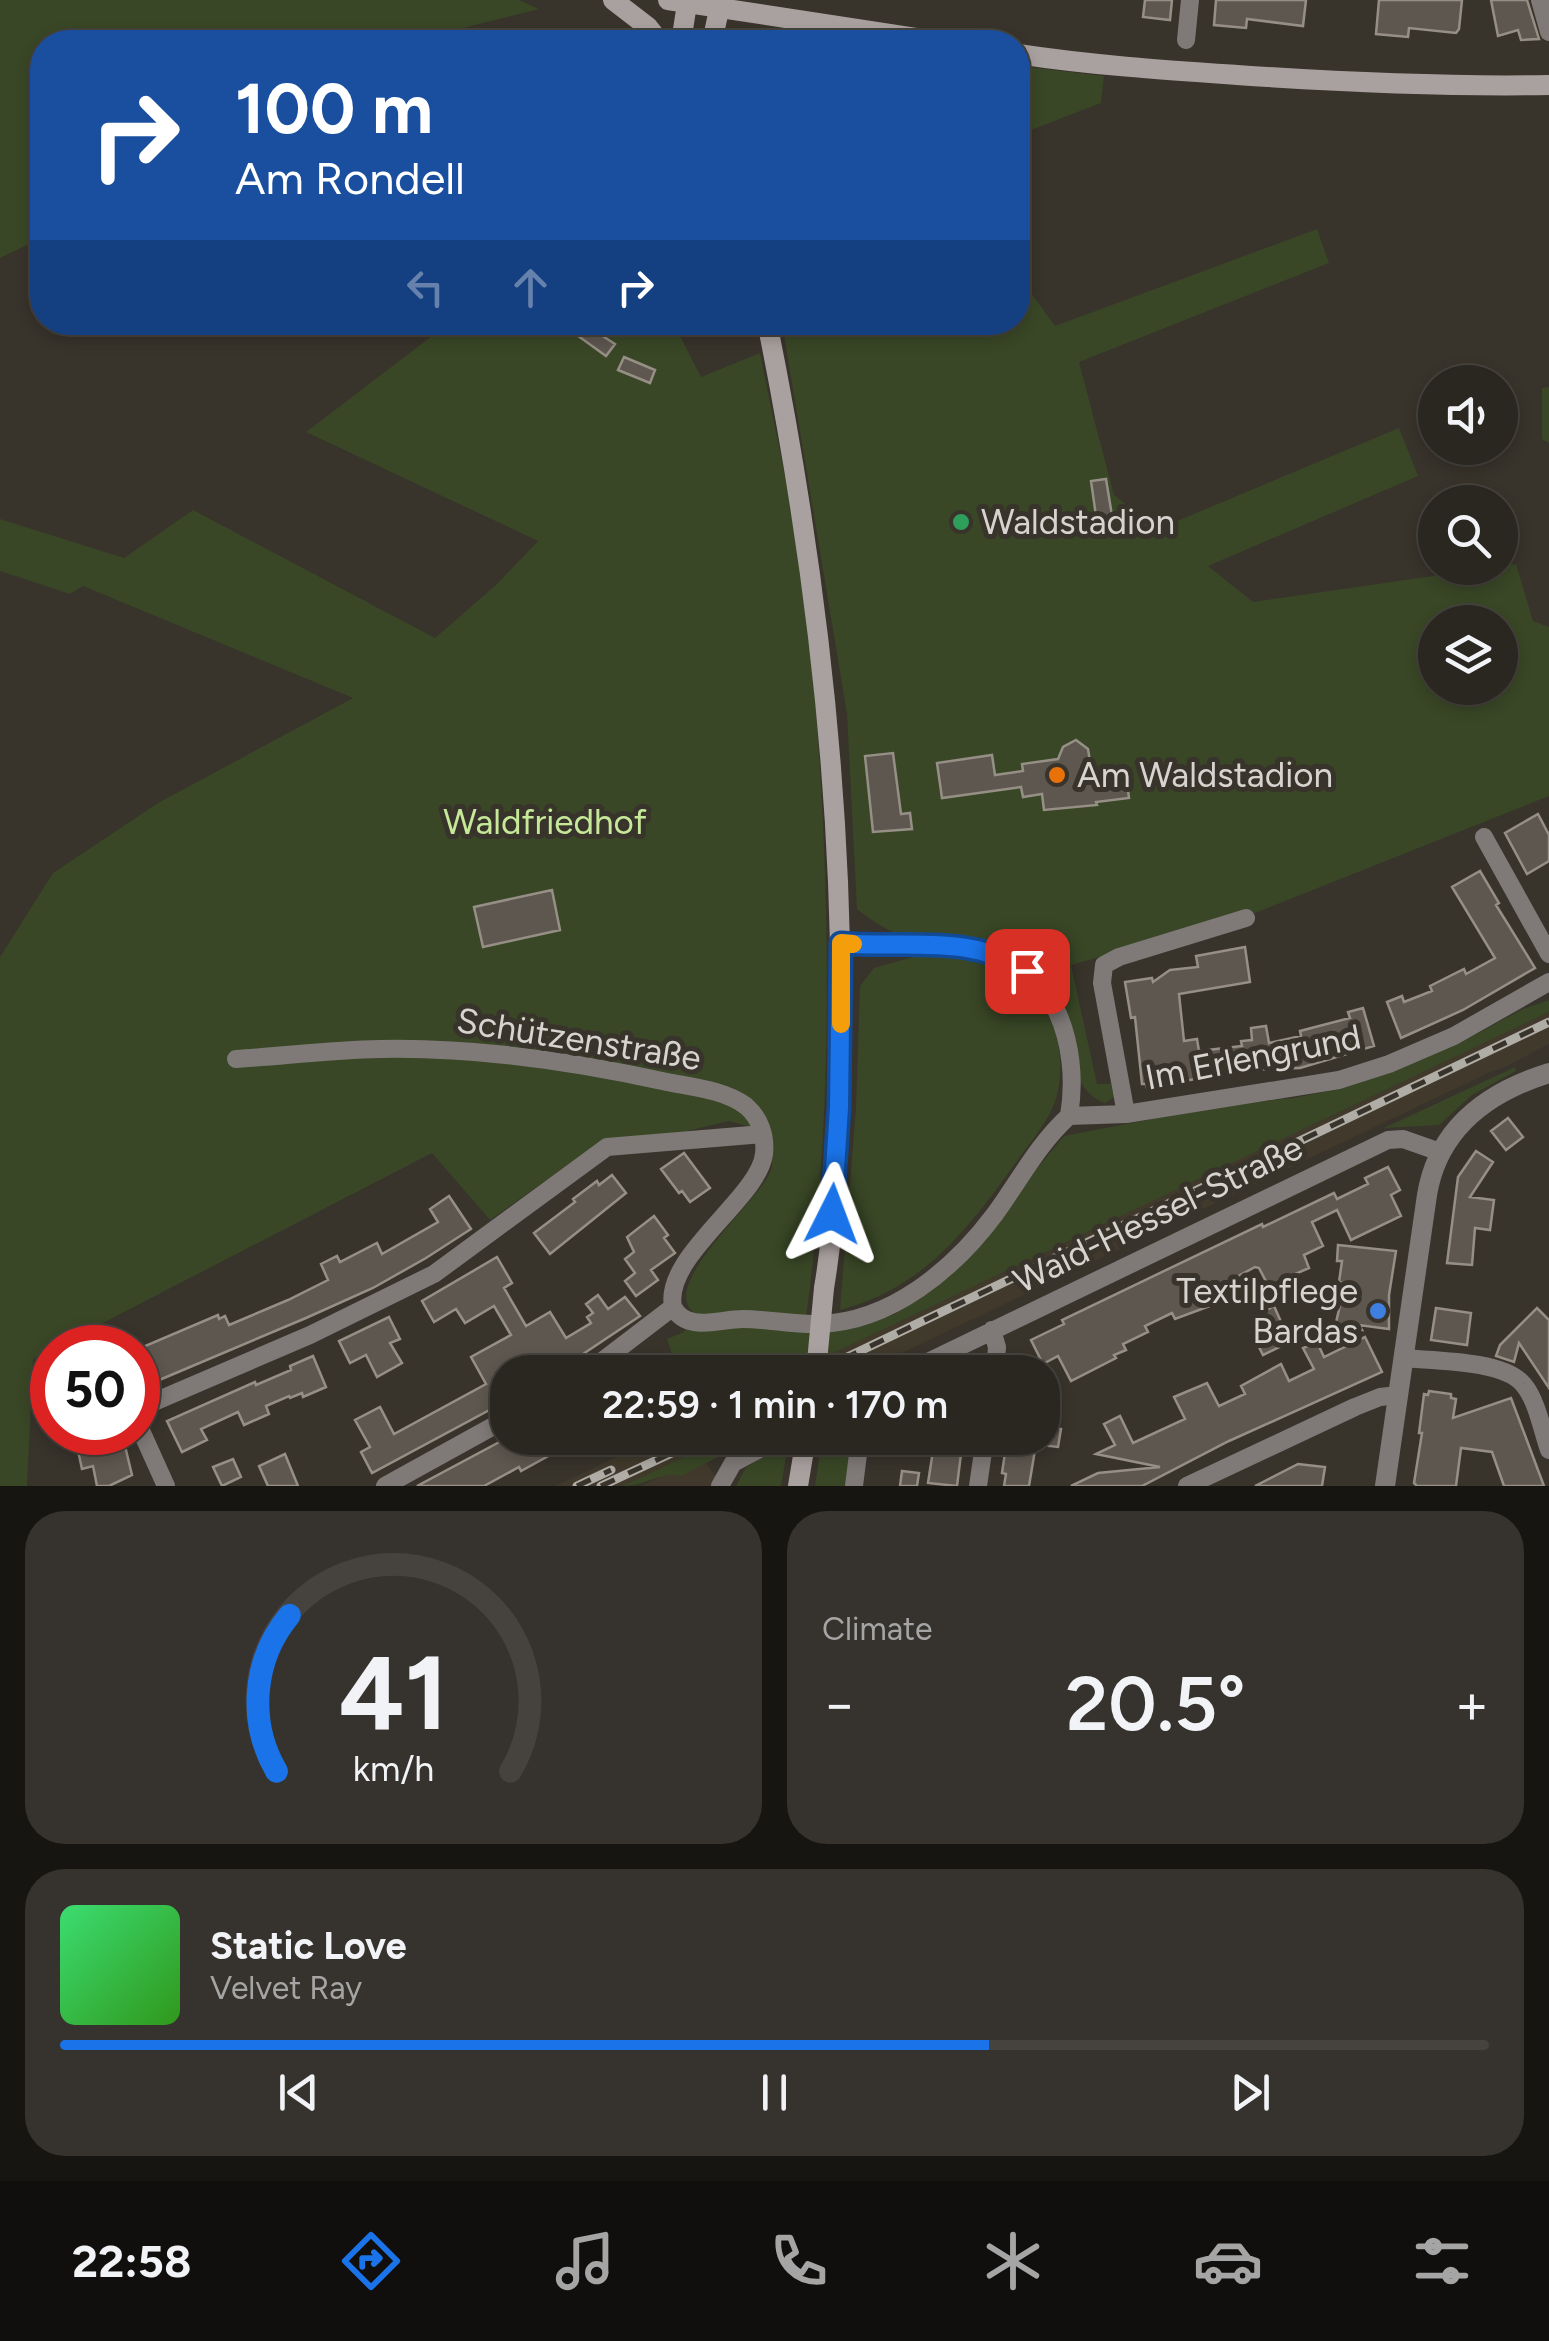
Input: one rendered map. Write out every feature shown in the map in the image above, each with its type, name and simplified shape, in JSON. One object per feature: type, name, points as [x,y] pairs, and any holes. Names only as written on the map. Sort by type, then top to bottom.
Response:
[{"type":"main road","points":[[613,0],[650,30]]},
{"type":"main road","points":[[681,30],[681,1],[870,30]]},
{"type":"main road","points":[[715,30],[720,5]]},
{"type":"main road","points":[[1030,55],[1339,82],[1549,85]]},
{"type":"main road","points":[[769,335],[802,510],[818,625],[832,762],[841,943],[839,1108],[830,1248],[818,1355]]},
{"type":"street","points":[[1186,40],[1190,0]]},
{"type":"street","points":[[1540,0],[1549,32]]},
{"type":"street","points":[[1484,837],[1549,954]]},
{"type":"street","points":[[1126,1114],[1102,983],[1104,965],[1246,918]]},
{"type":"street","points":[[160,1399],[310,1335],[441,1270],[606,1148],[764,1134],[760,1170],[711,1228],[674,1289],[673,1307],[684,1320],[838,1323],[890,1308],[937,1274],[994,1216],[1052,1132],[1068,1116],[1072,1097],[1065,1030],[1046,992],[1027,971],[1001,955],[976,948],[841,943]]},
{"type":"street","name":"Im Erlengrund","points":[[1068,1116],[1126,1114],[1312,1086],[1360,1074],[1454,1036],[1549,982]]},
{"type":"street","name":"Schützenstraße","points":[[236,1059],[382,1048],[545,1059],[715,1093],[748,1108],[764,1134]]},
{"type":"street","points":[[1385,1486],[1429,1184],[1440,1152],[1458,1125],[1482,1104],[1511,1086],[1549,1073]]},
{"type":"street","name":"Waid-Hessel-Straße","points":[[941,1355],[1388,1140],[1404,1139],[1440,1152]]},
{"type":"street","points":[[610,1355],[673,1307]]},
{"type":"street","points":[[992,1330],[996,1355]]},
{"type":"street","points":[[1404,1358],[1496,1368],[1512,1374],[1527,1390],[1549,1450]]},
{"type":"street","points":[[1187,1486],[1370,1400],[1398,1396]]},
{"type":"street","points":[[385,1486],[490,1428]]},
{"type":"street","points":[[152,1455],[166,1486]]},
{"type":"street","points":[[720,1486],[733,1462],[747,1455]]},
{"type":"street","points":[[854,1486],[858,1455]]},
{"type":"street","points":[[978,1486],[983,1455]]},
{"type":"shaded area","points":[[1549,1012],[1549,1044],[1503,1068],[898,1355],[830,1355]]},
{"type":"shaded area","points":[[621,1455],[689,1455],[623,1486],[555,1486]]},
{"type":"shaded area","points":[[706,1463],[722,1486],[641,1486],[668,1473],[681,1475]]},
{"type":"green space","points":[[0,0],[519,0],[539,9],[458,30],[30,30],[30,244],[0,258]]},
{"type":"green space","points":[[1030,67],[1104,76],[1101,103],[1030,130]]},
{"type":"green space","points":[[1317,229],[1329,263],[1079,362],[1114,495],[1158,529],[1399,428],[1418,476],[1208,566],[1253,602],[1418,578],[1418,585],[1518,585],[1518,571],[1533,621],[1549,627],[1549,796],[1250,915],[1071,965],[1097,1084],[1111,1084],[1114,1097],[1105,1103],[1084,1087],[1078,1076],[1068,1021],[1059,997],[1022,956],[984,940],[896,933],[857,909],[847,714],[784,335],[1030,335],[1030,292],[1055,326]]},
{"type":"green space","name":"Waldfriedhof","points":[[433,335],[680,335],[701,377],[760,353],[803,581],[821,791],[826,1065],[815,1245],[804,1332],[895,1314],[943,1281],[1064,1136],[1225,1105],[1340,1089],[1458,1044],[1523,1009],[1549,1000],[1549,1012],[830,1355],[672,1355],[667,1339],[684,1332],[692,1311],[686,1298],[690,1281],[716,1240],[771,1170],[771,1139],[751,1127],[729,1121],[579,1157],[490,1220],[432,1153],[99,1325],[30,1325],[27,1486],[0,1486],[0,957],[53,873],[158,803],[353,698],[83,586],[70,594],[0,571],[0,519],[124,558],[193,510],[435,638],[496,585],[538,541],[306,432]]},
{"type":"green space","points":[[1549,387],[1549,443],[1542,439],[1542,388]]},
{"type":"green space","points":[[916,956],[977,958],[1022,981],[1047,1013],[1055,1032],[1060,1053],[1057,1095],[1034,1138],[981,1209],[942,1252],[896,1287],[840,1310],[856,1107],[860,986],[874,968]]},
{"type":"green space","points":[[1515,1067],[1516,1071],[1472,1095],[1439,1125],[1384,1128]]},
{"type":"green space","points":[[688,1455],[722,1455],[681,1476],[666,1475],[623,1486]]},
{"type":"green space","points":[[766,1455],[786,1455],[781,1486],[736,1486],[746,1467]]},
{"type":"green space","points":[[820,1455],[853,1455],[849,1486],[815,1486]]},
{"type":"building","points":[[1145,0],[1172,0],[1170,20],[1143,17]]},
{"type":"building","points":[[1216,0],[1306,0],[1303,26],[1247,19],[1246,28],[1214,25]]},
{"type":"building","points":[[1379,0],[1462,0],[1459,29],[1456,33],[1409,28],[1408,37],[1376,34]]},
{"type":"building","points":[[1491,0],[1527,0],[1539,39],[1521,40],[1518,30],[1498,36]]},
{"type":"building","points":[[577,335],[601,335],[615,344],[606,356]]},
{"type":"building","points":[[624,357],[655,370],[650,383],[618,370]]},
{"type":"building","points":[[1106,479],[1114,528],[1098,530],[1091,481]]},
{"type":"building","points":[[1076,740],[1088,749],[1091,767],[1097,769],[1093,778],[1126,774],[1129,798],[1044,810],[1042,794],[1023,797],[1021,787],[942,798],[937,763],[992,755],[995,775],[1023,771],[1022,764],[1058,759],[1063,747]]},
{"type":"building","points":[[893,753],[901,814],[910,813],[912,829],[873,832],[865,756]]},
{"type":"building","points":[[1538,814],[1549,835],[1549,861],[1527,874],[1505,833]]},
{"type":"building","points":[[1480,871],[1535,968],[1463,1010],[1401,1038],[1387,1002],[1402,996],[1404,1002],[1432,991],[1430,986],[1464,969],[1466,974],[1495,958],[1452,887]]},
{"type":"building","points":[[552,890],[560,930],[483,947],[474,907]]},
{"type":"building","points":[[1245,947],[1250,982],[1179,994],[1184,1041],[1197,1039],[1199,1051],[1242,1046],[1241,1041],[1252,1040],[1251,1028],[1266,1026],[1269,1043],[1350,1018],[1348,1012],[1363,1008],[1374,1046],[1300,1068],[1244,1070],[1147,1088],[1142,1084],[1135,1017],[1131,1018],[1125,982],[1152,978],[1153,982],[1170,970],[1198,967],[1196,956]]},
{"type":"building","points":[[1508,1118],[1523,1137],[1506,1150],[1491,1131]]},
{"type":"building","points":[[1476,1151],[1493,1162],[1470,1197],[1494,1200],[1490,1230],[1475,1228],[1472,1265],[1447,1263],[1458,1177]]},
{"type":"building","points":[[684,1153],[710,1188],[690,1202],[661,1169]]},
{"type":"building","points":[[1388,1167],[1400,1190],[1391,1195],[1401,1216],[1351,1240],[1337,1210],[1312,1222],[1323,1246],[1304,1255],[1309,1268],[1286,1278],[1287,1281],[1270,1289],[1255,1267],[1220,1286],[1226,1300],[1175,1319],[1172,1313],[1145,1326],[1148,1332],[1123,1344],[1126,1350],[1114,1355],[1116,1358],[1071,1381],[1060,1355],[1038,1355],[1031,1340],[1064,1324],[1062,1320],[1262,1224],[1263,1227],[1334,1193],[1337,1199],[1368,1184],[1365,1178]]},
{"type":"building","points":[[612,1175],[626,1193],[550,1254],[534,1233],[597,1181],[599,1185]]},
{"type":"building","points":[[449,1196],[471,1229],[373,1288],[160,1380],[160,1340],[218,1315],[219,1319],[225,1316],[229,1325],[288,1300],[328,1280],[321,1264],[337,1256],[340,1262],[377,1243],[382,1254],[438,1222],[430,1209]]},
{"type":"building","points":[[654,1216],[675,1253],[651,1270],[658,1280],[636,1296],[625,1281],[635,1273],[625,1259],[634,1252],[627,1237]]},
{"type":"building","points":[[1338,1245],[1396,1251],[1389,1295],[1389,1329],[1335,1327],[1345,1283],[1339,1282],[1342,1261],[1337,1261]]},
{"type":"building","points":[[497,1257],[512,1283],[504,1288],[526,1326],[550,1312],[566,1338],[591,1323],[587,1317],[593,1313],[586,1304],[598,1295],[608,1309],[625,1297],[640,1316],[582,1355],[490,1355],[490,1410],[372,1473],[361,1452],[370,1447],[355,1420],[380,1407],[394,1434],[486,1384],[471,1357],[511,1335],[494,1306],[465,1323],[456,1309],[434,1322],[422,1301]]},
{"type":"building","points":[[1274,1306],[1290,1342],[1263,1355],[1252,1333],[1261,1328],[1255,1316]]},
{"type":"building","points":[[1436,1308],[1471,1313],[1467,1345],[1431,1340]]},
{"type":"building","points":[[1537,1308],[1549,1320],[1549,1388],[1519,1343],[1514,1362],[1496,1356],[1500,1345]]},
{"type":"building","points":[[389,1317],[400,1339],[390,1343],[402,1363],[377,1377],[366,1355],[350,1363],[339,1341]]},
{"type":"building","points":[[1365,1337],[1382,1372],[1229,1441],[1142,1486],[1071,1486],[1098,1473],[1160,1467],[1096,1454],[1115,1445],[1104,1424],[1120,1416],[1133,1443],[1185,1419],[1174,1397],[1207,1383],[1219,1406],[1245,1394],[1241,1386],[1281,1364],[1289,1381],[1314,1369],[1303,1348],[1317,1342],[1324,1357]]},
{"type":"building","points":[[313,1356],[326,1387],[266,1406],[269,1414],[244,1425],[238,1412],[201,1429],[207,1440],[182,1452],[167,1421],[291,1370],[290,1366]]},
{"type":"building","points":[[1424,1394],[1451,1394],[1456,1399],[1453,1418],[1511,1398],[1544,1486],[1504,1486],[1492,1452],[1461,1448],[1456,1486],[1417,1486],[1414,1483],[1419,1433]]},
{"type":"building","points":[[490,1447],[490,1455],[550,1455],[484,1486],[417,1486]]},
{"type":"building","points":[[285,1454],[298,1486],[268,1486],[259,1466]]},
{"type":"building","points":[[79,1455],[127,1455],[132,1475],[109,1486],[97,1486],[93,1466],[82,1469]]},
{"type":"building","points":[[932,1455],[961,1455],[957,1486],[928,1483]]},
{"type":"building","points":[[1005,1455],[1034,1455],[1029,1486],[1004,1486],[1006,1474],[1002,1473]]},
{"type":"building","points":[[233,1459],[241,1477],[222,1486],[213,1467]]},
{"type":"building","points":[[1298,1464],[1325,1467],[1322,1486],[1255,1486]]},
{"type":"building","points":[[902,1471],[919,1473],[917,1486],[900,1486]]},
{"type":"railway","points":[[852,1355],[1549,1022]]},
{"type":"railway","points":[[601,1486],[668,1455]]},
{"type":"railway","points":[[577,1486],[611,1470]]},
{"type":"slow traffic","points":[[841,1024],[841,943],[853,944]]},
{"type":"place","name":"Waldstadion","points":[[961,522]]},
{"type":"place","name":"Am Waldstadion","points":[[1057,775]]},
{"type":"place","name":"Textilpflege Bardas","points":[[1378,1311]]},
{"type":"route","points":[[832,1214],[839,1108],[841,943],[976,948],[1001,955],[1027,971]]}]
